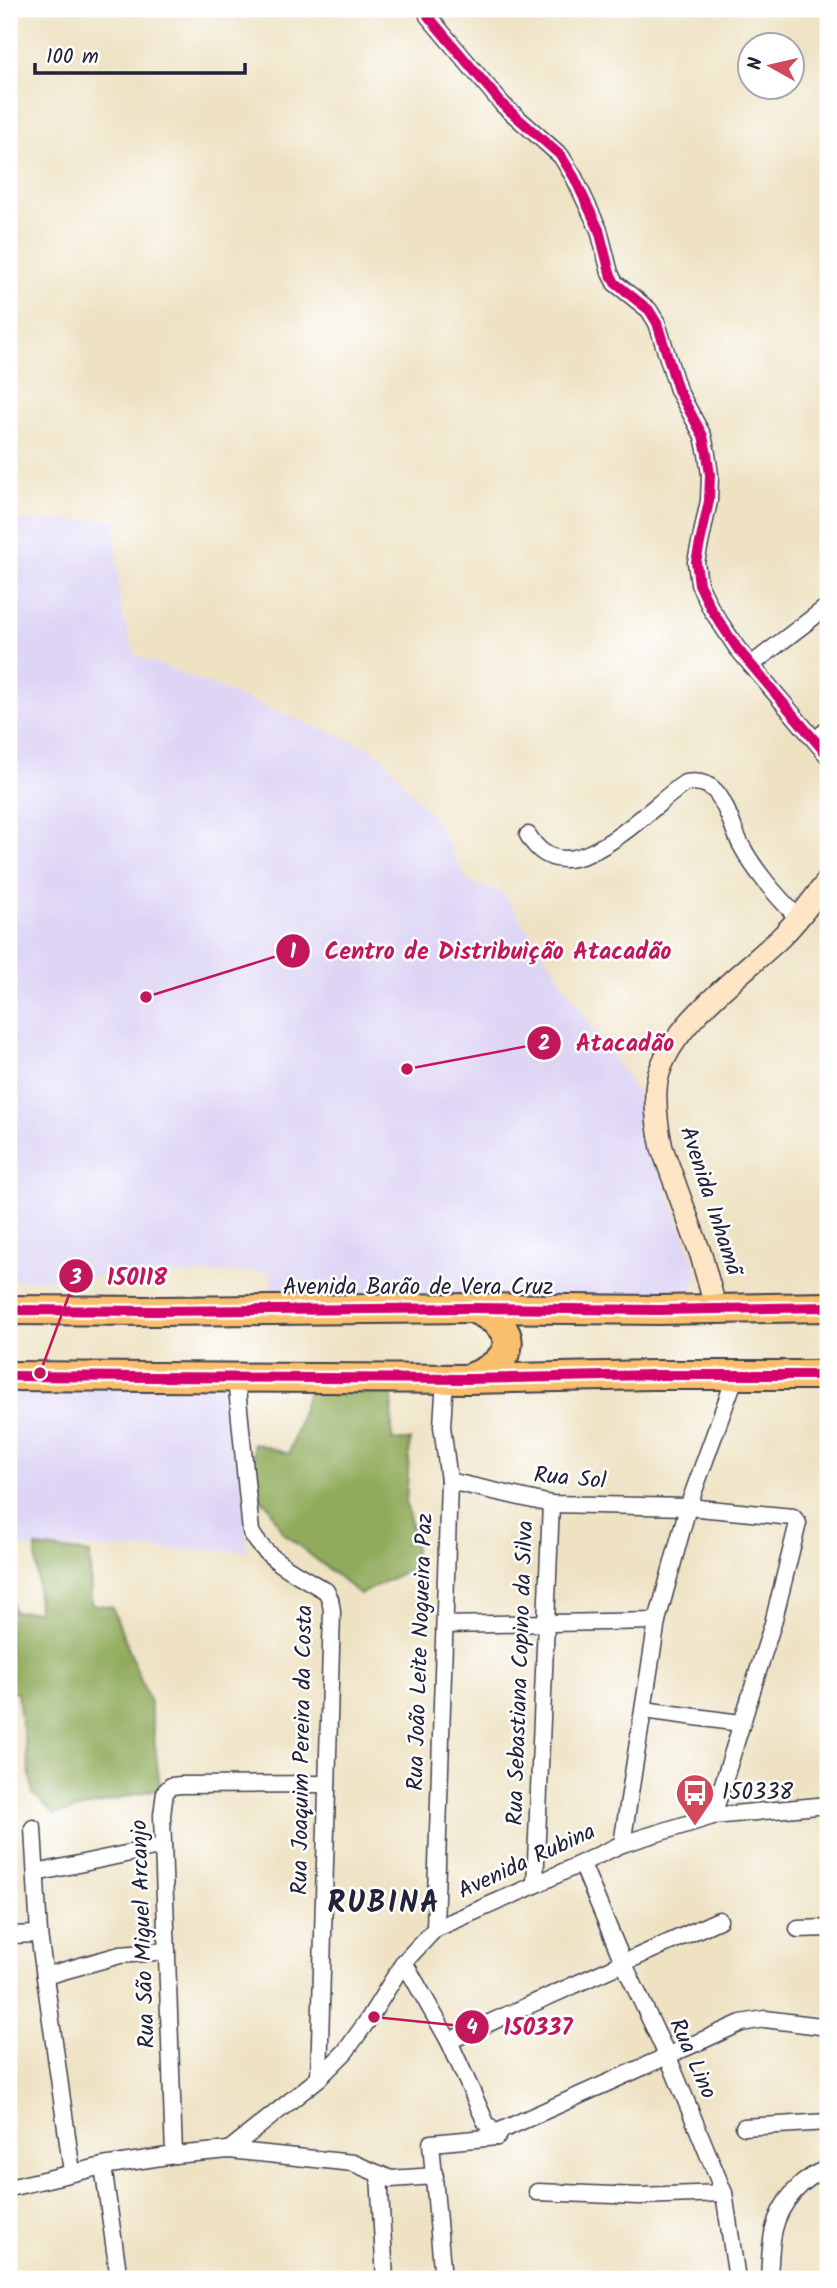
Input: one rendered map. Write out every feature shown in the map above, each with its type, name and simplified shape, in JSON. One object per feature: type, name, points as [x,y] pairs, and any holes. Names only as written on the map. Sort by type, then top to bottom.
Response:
[{"type":"highway","name":"Avenida Barão de Vera Cruz","points":[[9,1310],[828,1307]]},
{"type":"highway","points":[[456,1378],[489,1370],[503,1358],[508,1341],[503,1326],[493,1317],[472,1308]]},
{"type":"highway","points":[[9,1376],[456,1378],[828,1375]]},
{"type":"street","points":[[428,16],[503,105],[561,156],[594,220],[615,282],[649,310],[657,323],[678,390],[703,436],[707,454],[710,475],[709,501],[696,562],[699,583],[711,609],[751,665],[828,756]]},
{"type":"street","points":[[751,665],[828,606]]},
{"type":"street","points":[[814,740],[828,729]]},
{"type":"street","points":[[528,835],[544,855],[558,860],[570,860],[595,851],[685,783],[696,781],[707,785],[720,796],[740,844],[755,870],[799,918]]},
{"type":"street","name":"Avenida Inhamã","points":[[716,1309],[701,1255],[662,1148],[658,1131],[656,1088],[663,1064],[689,1023],[782,937],[828,880]]},
{"type":"street","points":[[622,1844],[657,1621],[688,1507],[736,1375]]},
{"type":"street","name":"Rua Joaquim Pereira da Costa","points":[[236,1377],[251,1532],[258,1545],[274,1559],[326,1591],[330,1599],[319,2078]]},
{"type":"street","name":"Rua João Leite Nogueira Paz","points":[[435,1928],[449,1482],[442,1426],[456,1378]]},
{"type":"street","name":"Rua Sol","points":[[449,1482],[551,1504],[688,1507],[793,1517],[798,1523],[773,1623],[740,1723]]},
{"type":"street","name":"Rua Sebastiana Copino da Silva","points":[[535,1885],[551,1504]]},
{"type":"street","points":[[445,1625],[657,1621]]},
{"type":"street","points":[[644,1710],[740,1723],[713,1815]]},
{"type":"street","name":"Rua São Miguel Arcanjo","points":[[174,2155],[163,1846],[165,1792],[171,1786],[327,1784]]},
{"type":"street","name":"Avenida Rubina","points":[[229,2150],[319,2078],[345,2052],[368,2021],[404,1962],[435,1928],[583,1864],[622,1844],[713,1815],[828,1805]]},
{"type":"street","points":[[33,1828],[39,1934],[72,2172]]},
{"type":"street","points":[[36,1873],[163,1846]]},
{"type":"street","name":"Rua Lino","points":[[583,1864],[623,1962],[668,2057],[724,2193],[737,2279]]},
{"type":"street","points":[[449,2041],[719,1920]]},
{"type":"street","points":[[798,1929],[828,1928]]},
{"type":"street","points":[[9,1935],[39,1934]]},
{"type":"street","points":[[45,1976],[120,1955],[167,1951]]},
{"type":"street","points":[[404,1962],[449,2041],[486,2123],[497,2137]]},
{"type":"street","points":[[443,2279],[431,2143],[497,2137],[502,2130],[752,2020],[765,2019],[828,2027]]},
{"type":"street","points":[[744,2127],[828,2122]]},
{"type":"street","points":[[9,2188],[103,2166],[229,2150],[353,2164],[391,2179],[435,2176]]},
{"type":"street","points":[[103,2166],[118,2279]]},
{"type":"street","points":[[769,2279],[774,2227],[786,2203],[802,2183],[817,2172],[828,2169]]},
{"type":"street","points":[[379,2174],[385,2279]]},
{"type":"street","points":[[537,2192],[639,2196],[724,2193]]},
{"type":"shaded area","points":[[115,519],[120,606],[135,655],[377,751],[440,826],[467,881],[503,893],[639,1095],[645,1132],[696,1268],[697,1280],[688,1299],[272,1299],[271,1271],[9,1281],[9,522]]},
{"type":"shaded area","points":[[9,1375],[234,1377],[247,1551],[9,1547]]},
{"type":"green space","points":[[308,1392],[392,1393],[392,1440],[410,1440],[406,1503],[415,1540],[415,1567],[360,1594],[283,1533],[268,1505],[256,1495],[253,1443],[289,1454]]},
{"type":"green space","points":[[36,1547],[90,1553],[91,1604],[112,1607],[150,1703],[160,1788],[55,1815],[33,1794],[17,1692],[9,1693],[9,1591],[14,1612],[38,1611]]},
{"type":"cycle path","points":[[428,16],[503,105],[561,156],[599,230],[615,283],[649,310],[657,323],[678,390],[703,436],[707,454],[710,475],[709,501],[696,562],[699,584],[711,609],[737,648],[828,756]]},
{"type":"cycle path","points":[[9,1310],[658,1310],[828,1307]]},
{"type":"cycle path","points":[[9,1376],[468,1379],[828,1375]]},
{"type":"place","name":"Centro de Distribuição Atacadão","points":[[146,997]]},
{"type":"place","name":"Atacadão","points":[[407,1069]]},
{"type":"place","name":"150118","points":[[40,1373]]},
{"type":"place","name":"150338","points":[[695,1827]]},
{"type":"place","name":"150337","points":[[374,2017]]},
{"type":"district","name":"RUBINA","points":[[384,1904]]}]
